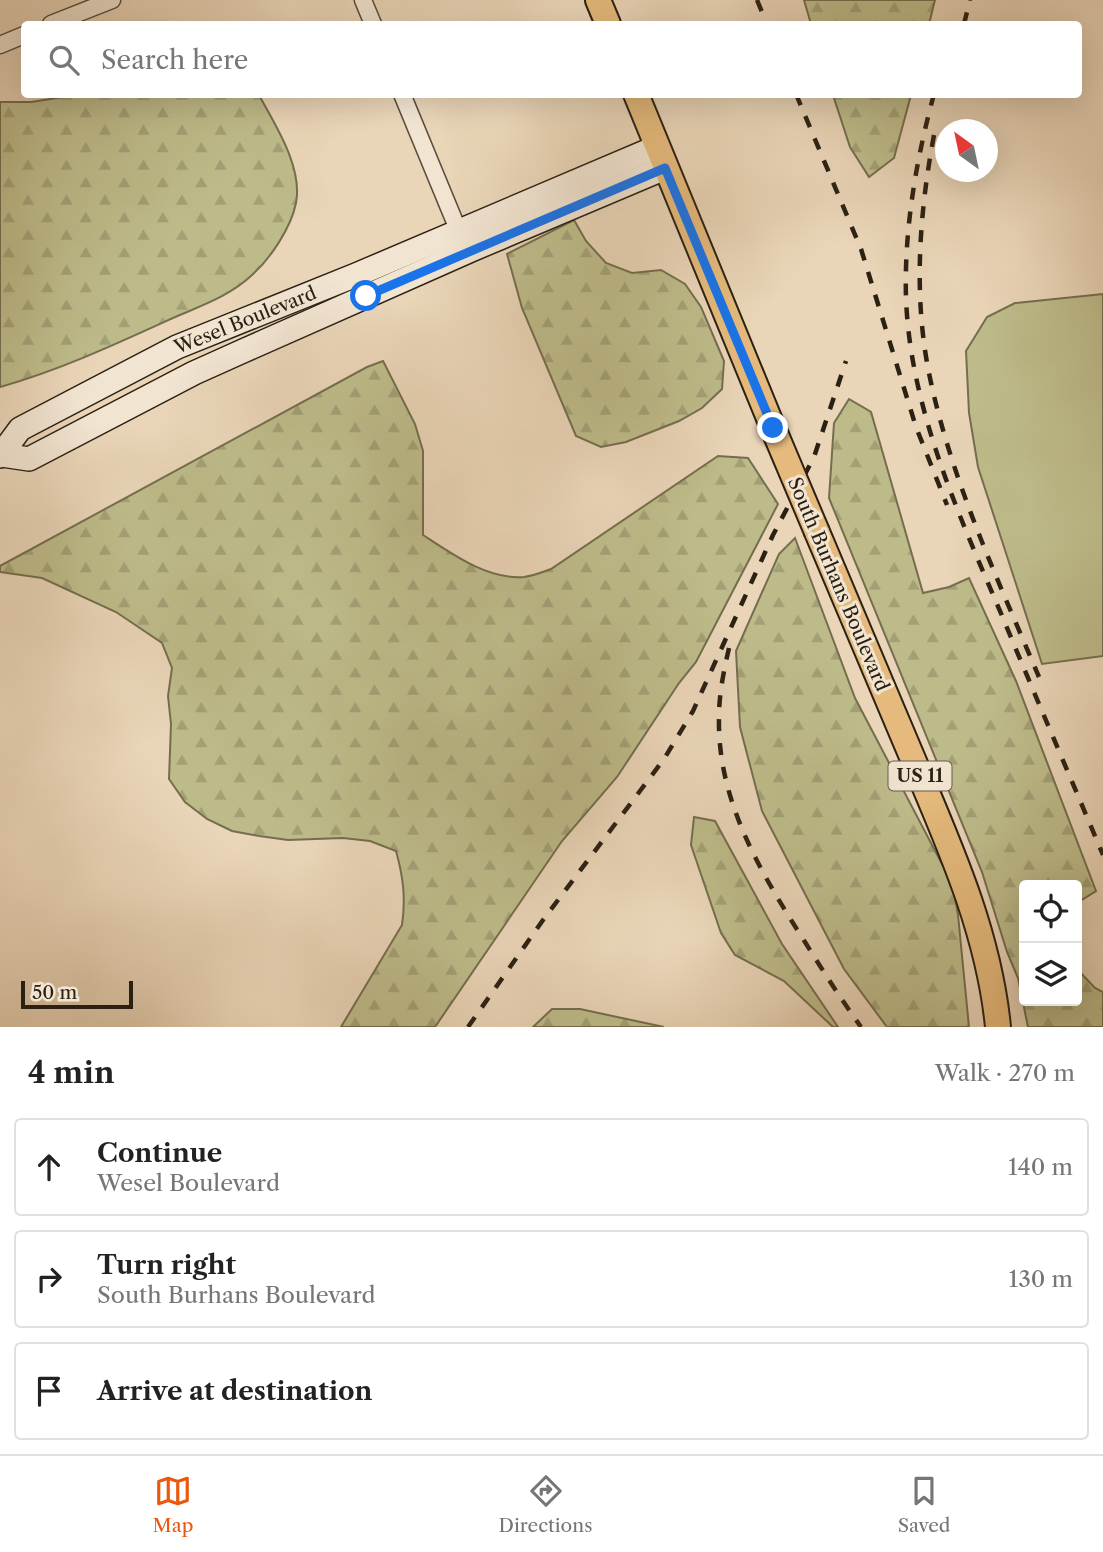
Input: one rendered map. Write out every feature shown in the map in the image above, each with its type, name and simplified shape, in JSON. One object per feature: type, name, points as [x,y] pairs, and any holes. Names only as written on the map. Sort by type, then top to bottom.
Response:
[{"type":"main road","points":[[598,0],[607,21]]},
{"type":"main road","name":"US 11","points":[[638,98],[661,158]]},
{"type":"main road","name":"Wesel Boulevard","points":[[661,158],[483,245],[194,373],[29,459],[1,455],[20,429],[177,347],[459,232],[661,158]]},
{"type":"main road","name":"South Burhans Boulevard","points":[[661,158],[945,836],[985,950],[998,1027]]},
{"type":"street","points":[[58,21],[110,0]]},
{"type":"street","points":[[363,0],[372,21]]},
{"type":"street","points":[[0,45],[21,36]]},
{"type":"street","points":[[404,98],[459,232]]},
{"type":"green space","points":[[804,0],[935,0],[930,21],[810,21]]},
{"type":"green space","points":[[57,98],[261,98],[292,161],[297,189],[296,203],[290,223],[273,252],[252,275],[234,289],[88,356],[0,387],[0,102],[31,102]]},
{"type":"green space","points":[[834,98],[910,98],[894,158],[869,177],[850,147]]},
{"type":"green space","points":[[574,220],[586,241],[606,263],[632,273],[661,270],[685,284],[701,307],[724,361],[722,389],[702,408],[679,421],[626,442],[601,447],[576,436],[522,308],[507,254]]},
{"type":"green space","points":[[1103,294],[1103,656],[1042,664],[978,467],[969,413],[966,351],[987,317],[1015,303]]},
{"type":"green space","points":[[383,361],[415,424],[423,451],[423,535],[484,570],[511,577],[524,577],[551,569],[718,456],[748,458],[778,504],[696,662],[679,683],[617,777],[562,841],[435,1027],[341,1027],[402,925],[403,887],[396,851],[370,841],[343,838],[288,840],[259,836],[232,831],[207,819],[185,802],[169,779],[171,724],[168,696],[172,668],[162,643],[116,612],[42,578],[0,572],[0,566],[367,367]]},
{"type":"green space","points":[[849,399],[871,412],[923,593],[949,587],[969,578],[1016,681],[1096,891],[1082,900],[1082,880],[1019,880],[1019,983],[982,872],[829,498],[834,423]]},
{"type":"green space","points":[[795,538],[855,698],[953,885],[969,1027],[887,1027],[844,969],[762,811],[740,727],[736,651],[779,554]]},
{"type":"green space","points":[[694,817],[715,821],[782,944],[838,1027],[833,1027],[784,981],[735,955],[721,933],[691,845]]},
{"type":"green space","points":[[1082,974],[1095,988],[1103,992],[1103,1027],[1028,1027],[1024,1006],[1082,1006]]},
{"type":"green space","points":[[552,1009],[580,1009],[664,1027],[533,1027]]},
{"type":"railway","points":[[757,0],[766,21]]},
{"type":"railway","points":[[965,21],[970,0]]},
{"type":"railway","points":[[798,98],[861,249],[916,427],[947,505]]},
{"type":"railway","points":[[933,98],[917,170],[907,247],[906,298],[916,379],[926,419],[953,498],[1103,855]]},
{"type":"railway","points":[[934,135],[920,256],[921,318],[930,378],[939,417],[963,493],[1039,677]]},
{"type":"railway","points":[[468,1027],[543,920],[664,759],[693,711],[773,535],[814,457],[846,361]]},
{"type":"railway","points":[[729,648],[719,717],[720,748],[734,807],[773,890],[861,1027]]},
{"type":"route","points":[[366,296],[665,168],[773,428]]}]
